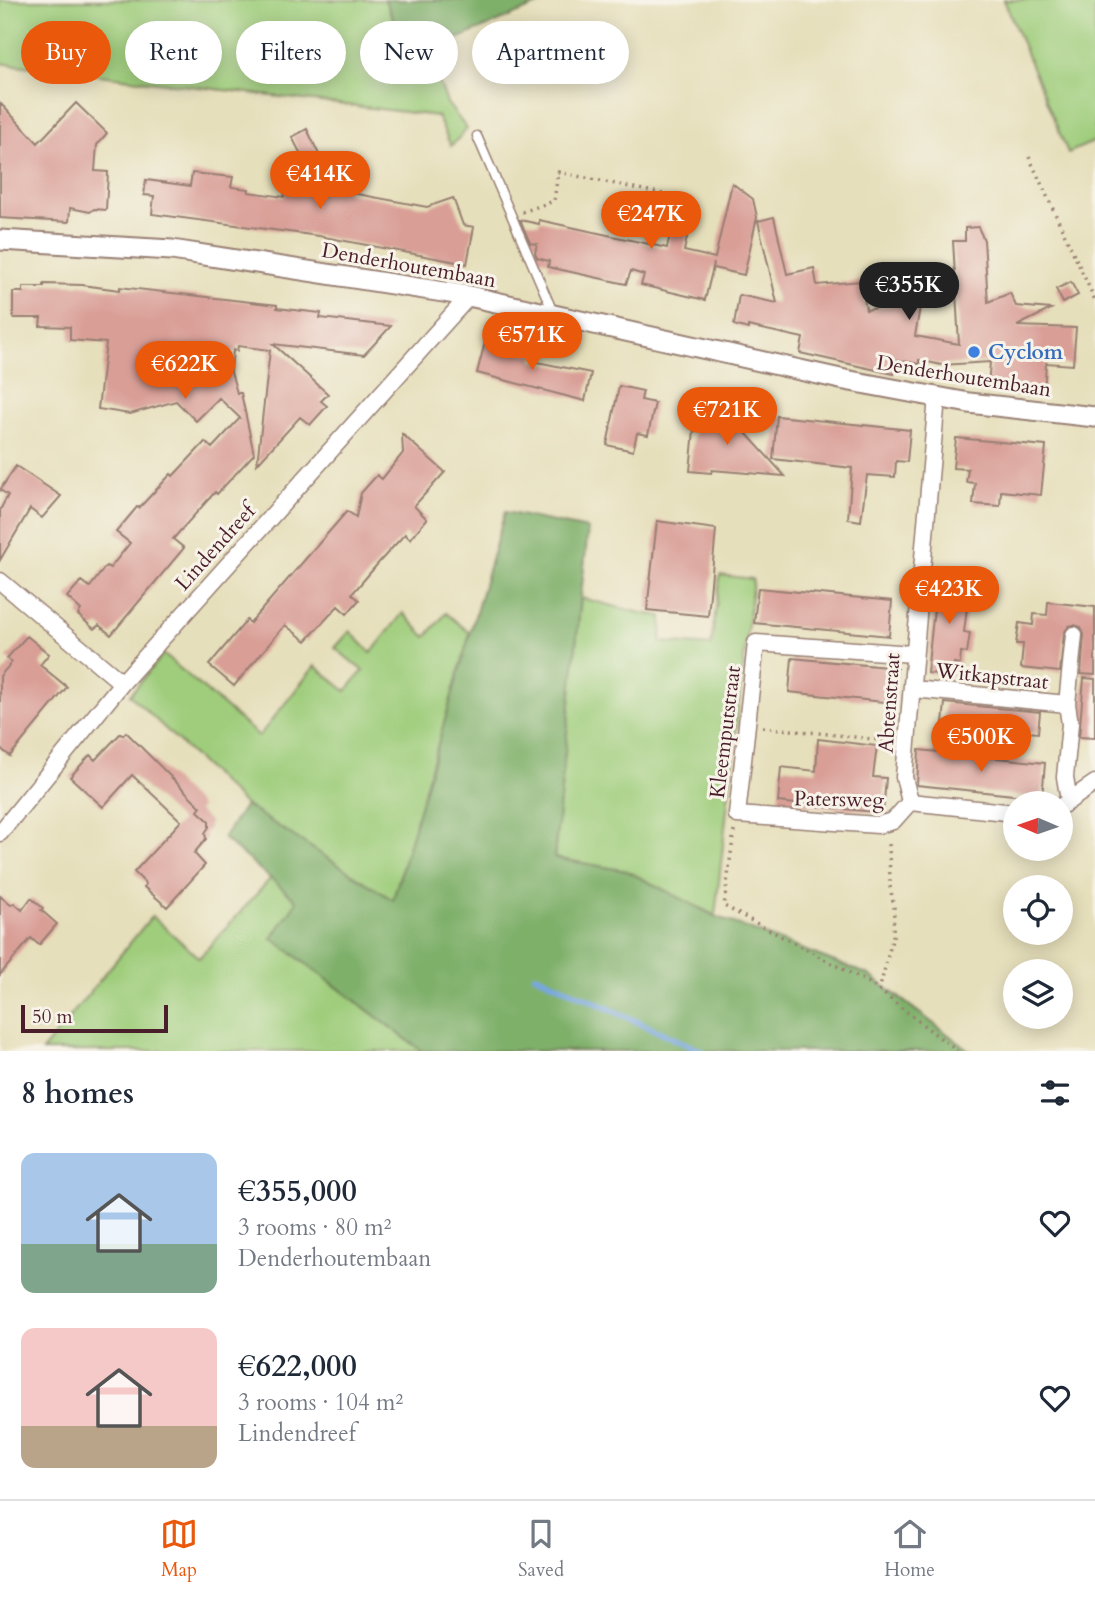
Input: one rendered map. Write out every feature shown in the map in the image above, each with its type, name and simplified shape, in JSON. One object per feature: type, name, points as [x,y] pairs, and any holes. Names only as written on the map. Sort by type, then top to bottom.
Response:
[{"type":"street","name":"Denderhoutembaan","points":[[0,240],[172,250],[469,296],[845,380],[969,403],[1095,418]]},
{"type":"street","name":"Lindendreef","points":[[0,833],[122,683],[469,296]]},
{"type":"street","name":"Abtenstraat","points":[[909,802],[904,777],[937,397]]},
{"type":"street","points":[[0,581],[122,683]]},
{"type":"street","name":"Witkapstraat","points":[[1065,791],[1070,724],[1067,704],[1074,635]]},
{"type":"street","name":"Kleemputstraat","points":[[737,815],[756,643],[913,654]]},
{"type":"street","name":"Witkapstraat","points":[[913,689],[1067,704]]},
{"type":"street","points":[[1073,798],[1095,783]]},
{"type":"street","name":"Patersweg","points":[[737,815],[886,823],[894,821],[909,802],[1003,812]]},
{"type":"lane","points":[[477,136],[554,315]]},
{"type":"path","points":[[1029,157],[1095,300]]},
{"type":"path","points":[[510,215],[554,201],[558,173],[663,194]]},
{"type":"path","points":[[747,726],[907,742]]},
{"type":"path","points":[[737,815],[724,906],[871,984],[957,1051]]},
{"type":"path","points":[[879,991],[893,936],[894,908],[886,823]]},
{"type":"green space","points":[[0,0],[385,0],[394,21],[360,21],[360,84],[440,84],[447,103],[467,129],[451,146],[437,116],[173,84],[222,84],[222,21],[125,21],[125,78],[111,76],[111,21],[21,21],[21,66],[0,63]]},
{"type":"green space","points":[[385,0],[549,0],[500,21],[472,21],[472,33],[458,39],[458,21],[394,21]]},
{"type":"green space","points":[[1004,0],[1095,0],[1095,141],[1068,153]]},
{"type":"green space","points":[[505,512],[588,529],[554,858],[627,871],[715,916],[869,975],[970,1051],[422,1051],[272,938],[297,901],[223,838],[245,805],[393,900]]},
{"type":"green space","points":[[720,575],[753,579],[715,916],[627,871],[554,858],[581,598],[662,616],[661,642],[711,646]]},
{"type":"green space","points":[[403,613],[426,637],[446,613],[470,633],[393,900],[245,805],[130,695],[163,654],[259,736],[315,666],[346,691],[363,671],[335,648],[350,631],[371,653]]},
{"type":"green space","points":[[271,878],[298,901],[272,938],[422,1051],[42,1051],[152,916],[199,958]]},
{"type":"building","points":[[0,103],[38,143],[76,103],[107,133],[97,145],[95,171],[108,172],[106,210],[94,209],[90,212],[70,208],[69,222],[0,218]]},
{"type":"building","points":[[307,129],[330,178],[348,180],[346,192],[427,207],[453,198],[463,225],[474,227],[467,264],[319,236],[152,214],[154,196],[144,195],[146,180],[190,186],[192,173],[233,177],[231,187],[284,197],[287,182],[317,186],[292,137]]},
{"type":"building","points":[[732,183],[753,199],[757,217],[744,275],[713,268],[714,263],[705,300],[641,285],[644,275],[631,271],[626,284],[548,267],[549,261],[537,258],[537,244],[530,243],[520,220],[539,224],[539,220],[667,248],[676,206],[693,209],[684,251],[715,258]]},
{"type":"building","points":[[774,217],[787,274],[814,268],[817,285],[861,281],[866,310],[899,304],[896,285],[916,289],[920,307],[915,336],[959,344],[953,241],[965,241],[965,228],[978,227],[984,240],[988,302],[1010,293],[1016,306],[1051,309],[1017,326],[1076,328],[1073,365],[1046,363],[1044,394],[1023,392],[988,387],[990,362],[941,365],[919,360],[919,364],[897,360],[894,374],[800,353],[803,338],[734,325],[739,295],[777,303],[758,221]]},
{"type":"building","points":[[1071,282],[1078,295],[1063,303],[1056,289]]},
{"type":"building","points":[[44,284],[120,290],[120,287],[277,305],[277,308],[321,313],[320,318],[391,326],[364,355],[273,344],[328,394],[321,401],[327,406],[310,425],[300,417],[257,464],[270,350],[238,346],[237,351],[233,350],[231,372],[237,393],[241,393],[254,454],[173,539],[184,548],[111,635],[99,625],[94,629],[78,615],[81,610],[67,597],[81,581],[90,587],[106,566],[110,568],[130,543],[116,532],[137,507],[139,508],[171,474],[173,476],[205,442],[212,448],[240,418],[219,398],[196,421],[176,401],[130,414],[98,409],[106,343],[70,340],[70,327],[40,326],[41,318],[13,318],[13,292],[23,292],[23,287],[44,287]]},
{"type":"building","points":[[485,342],[534,355],[532,361],[591,373],[585,401],[477,373]]},
{"type":"building","points":[[619,386],[643,391],[641,400],[655,403],[648,435],[637,433],[633,451],[607,445]]},
{"type":"building","points":[[700,410],[736,413],[735,420],[745,420],[744,431],[785,476],[712,470],[711,473],[690,471],[694,430],[698,431]]},
{"type":"building","points":[[777,416],[910,430],[907,462],[896,461],[895,477],[867,475],[861,521],[848,519],[852,468],[773,459]]},
{"type":"building","points":[[402,434],[445,472],[414,506],[427,519],[410,539],[405,534],[352,594],[359,600],[347,614],[338,606],[306,641],[285,625],[234,686],[209,665],[247,620],[250,623],[347,511],[356,517],[361,493],[377,475],[382,479],[403,453]]},
{"type":"building","points":[[956,438],[1046,446],[1041,495],[1001,491],[1000,506],[973,504],[975,483],[966,482],[968,469],[953,468]]},
{"type":"building","points":[[16,466],[61,496],[42,518],[30,509],[0,560],[0,510],[8,495],[0,490]]},
{"type":"building","points":[[657,521],[716,529],[708,616],[647,610]]},
{"type":"building","points":[[954,574],[971,575],[964,632],[970,633],[967,653],[961,652],[960,664],[954,663],[953,675],[927,673],[937,582],[953,584]]},
{"type":"building","points":[[758,588],[892,601],[889,636],[754,623]]},
{"type":"building","points":[[1048,602],[1095,607],[1095,675],[1081,674],[1084,635],[1081,627],[1074,625],[1069,626],[1064,633],[1060,672],[1021,668],[1023,644],[1016,644],[1019,623],[1033,625],[1034,614],[1047,615]]},
{"type":"building","points":[[27,636],[49,654],[40,665],[67,687],[10,756],[0,748],[0,676],[12,662],[7,658]]},
{"type":"building","points":[[792,658],[897,668],[893,703],[789,692]]},
{"type":"building","points":[[1084,678],[1095,679],[1095,738],[1079,737]]},
{"type":"building","points":[[945,703],[1040,712],[1038,733],[943,723]]},
{"type":"building","points":[[126,732],[201,807],[198,811],[209,821],[206,839],[194,853],[205,865],[167,907],[144,887],[146,884],[134,872],[181,821],[132,775],[103,807],[70,777],[90,755],[95,760],[120,734]]},
{"type":"building","points":[[818,739],[877,746],[873,777],[886,778],[883,813],[778,802],[781,767],[816,771]]},
{"type":"building","points":[[919,750],[1045,763],[1043,791],[1003,791],[1003,794],[917,785]]},
{"type":"building","points":[[0,896],[22,910],[31,898],[57,924],[39,945],[31,938],[0,975]]},
{"type":"waterway","points":[[535,975],[701,1051]]},
{"type":"place","name":"Cyclom","points":[[974,352]]}]
